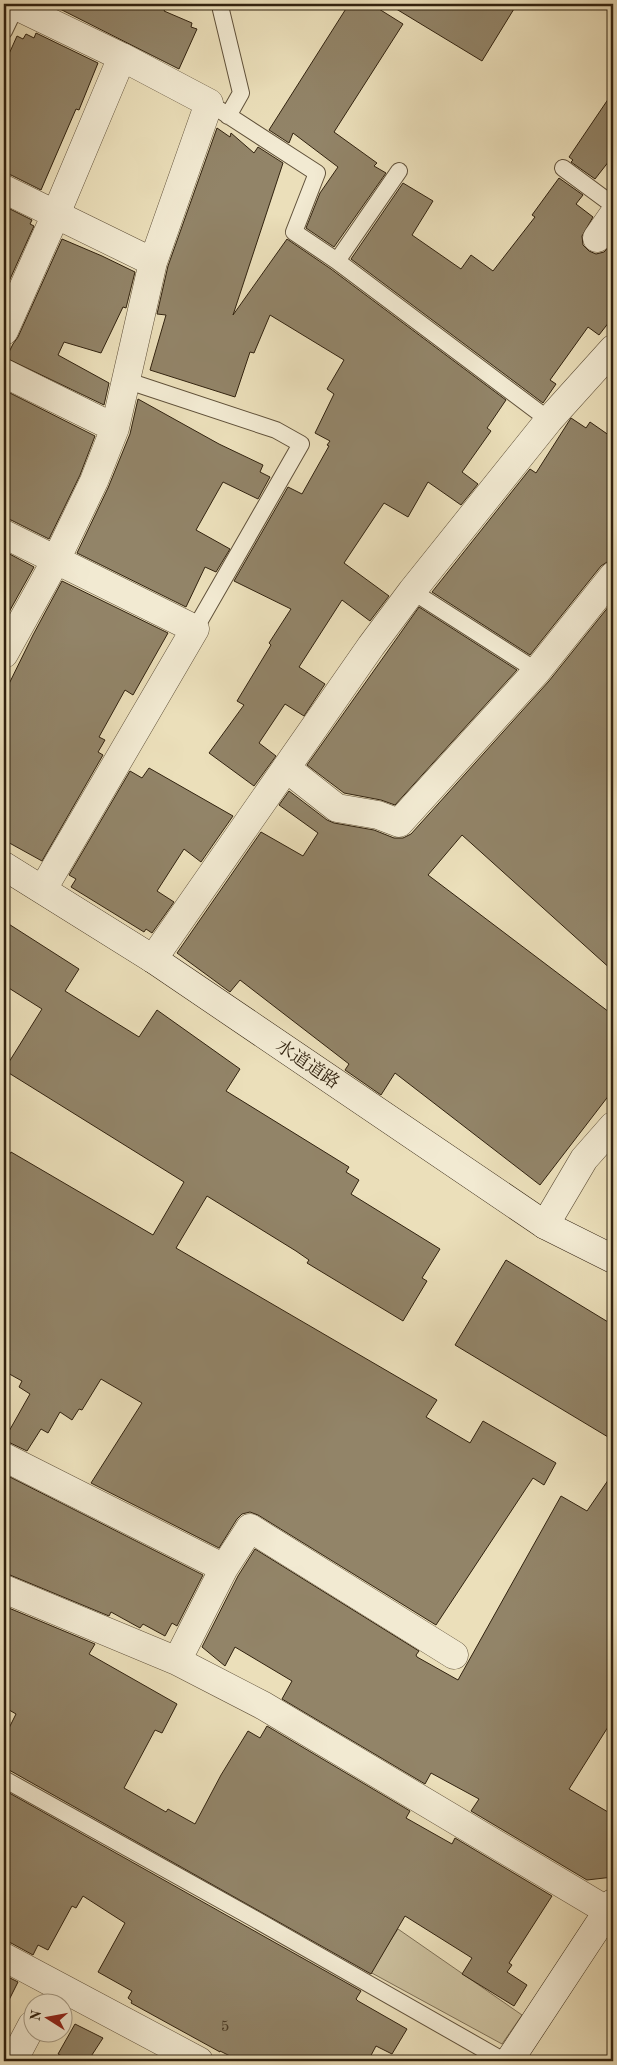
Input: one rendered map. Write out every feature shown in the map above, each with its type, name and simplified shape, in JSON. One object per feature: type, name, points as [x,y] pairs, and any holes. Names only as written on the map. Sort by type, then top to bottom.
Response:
[{"type":"street","points":[[4,654],[56,560],[94,481],[115,428],[153,262],[219,109],[122,57],[14,5]]},
{"type":"street","points":[[4,331],[122,57]]},
{"type":"street","points":[[4,189],[153,262]]},
{"type":"street","points":[[597,238],[613,215]]},
{"type":"street","points":[[153,959],[371,646],[412,591],[549,420],[613,349]]},
{"type":"street","points":[[4,373],[115,428]]},
{"type":"street","points":[[4,534],[195,629],[43,889]]},
{"type":"street","points":[[286,768],[337,808],[378,815],[399,823],[537,671],[613,576]]},
{"type":"street","name":"水道道路","points":[[4,866],[153,959],[545,1225],[613,1259]]},
{"type":"street","points":[[545,1225],[584,1159],[613,1126]]},
{"type":"street","points":[[4,1457],[224,1568]]},
{"type":"street","points":[[177,1661],[224,1568],[250,1528],[454,1655]]},
{"type":"street","points":[[4,1589],[177,1661],[264,1706],[611,1910],[510,2061]]},
{"type":"street","points":[[4,1957],[48,1992]]},
{"type":"street","points":[[72,2003],[199,2061]]},
{"type":"street","points":[[13,2061],[23,2042]]},
{"type":"lane","points":[[4,32],[14,5]]},
{"type":"lane","points":[[221,10],[241,93],[219,109],[317,173],[294,232],[337,261],[549,420]]},
{"type":"lane","points":[[563,168],[613,205]]},
{"type":"lane","points":[[337,261],[399,171]]},
{"type":"lane","points":[[125,380],[276,430],[301,444],[195,629]]},
{"type":"lane","points":[[412,591],[537,671]]},
{"type":"lane","points":[[4,1779],[504,2061]]},
{"type":"shaded area","points":[[398,1929],[522,2015],[502,2044],[370,1972]]},
{"type":"building","points":[[50,4],[168,4],[164,11],[192,23],[191,27],[197,29],[179,69]]},
{"type":"building","points":[[349,4],[371,4],[403,24],[334,132],[377,163],[374,166],[386,173],[334,247],[306,228],[320,193],[338,167],[293,133],[289,143],[269,130]]},
{"type":"building","points":[[388,4],[517,4],[482,61]]},
{"type":"building","points":[[36,33],[98,63],[79,110],[76,109],[41,190],[11,175],[4,174],[4,65],[17,36],[23,39],[26,34],[34,38]]},
{"type":"building","points":[[613,92],[613,156],[595,179],[571,162],[573,160],[569,157]]},
{"type":"building","points":[[217,128],[230,137],[231,133],[254,153],[258,147],[283,163],[233,315],[287,239],[331,269],[506,400],[487,428],[491,431],[462,472],[478,484],[461,505],[428,482],[408,517],[384,503],[344,563],[389,596],[370,621],[342,600],[299,667],[325,684],[304,716],[285,704],[259,743],[276,756],[254,786],[209,753],[244,705],[237,701],[271,645],[269,643],[291,609],[234,581],[288,487],[302,494],[329,446],[327,445],[330,441],[315,433],[334,394],[327,389],[344,360],[270,315],[254,353],[250,352],[235,397],[150,370],[166,315],[157,314],[168,266]]},
{"type":"building","points":[[559,178],[583,195],[576,204],[593,217],[582,236],[583,245],[589,251],[596,254],[604,252],[613,242],[613,317],[599,335],[588,327],[550,380],[556,384],[543,403],[351,259],[403,183],[433,201],[412,235],[461,269],[471,255],[493,271],[535,217],[532,215]]},
{"type":"building","points":[[4,206],[32,220],[30,224],[34,226],[6,288],[4,287]]},
{"type":"building","points":[[62,239],[135,272],[126,308],[123,307],[101,353],[64,342],[58,355],[109,383],[104,405],[6,358],[18,337]]},
{"type":"building","points":[[4,390],[95,436],[80,475],[49,539],[4,518],[4,479],[9,467],[4,465]]},
{"type":"building","points":[[138,399],[219,444],[263,465],[260,472],[270,477],[258,499],[223,482],[196,530],[230,549],[216,572],[205,567],[186,607],[77,553],[108,488],[130,434]]},
{"type":"building","points":[[571,418],[586,428],[590,422],[613,438],[613,561],[601,566],[530,655],[432,592],[530,469],[536,473]]},
{"type":"building","points":[[4,551],[34,567],[4,621]]},
{"type":"building","points":[[62,581],[168,633],[133,695],[125,690],[99,737],[105,740],[98,752],[103,755],[42,861],[4,840],[4,694]]},
{"type":"building","points":[[613,601],[613,971],[462,835],[428,875],[613,1015],[613,1090],[540,1185],[395,1073],[381,1095],[345,1070],[349,1064],[240,980],[230,992],[177,953],[261,832],[303,856],[318,833],[279,805],[289,791],[327,820],[334,823],[374,830],[394,838],[403,838],[411,834],[549,681]]},
{"type":"building","points":[[419,607],[517,670],[395,805],[381,800],[344,793],[307,765]]},
{"type":"building","points":[[149,768],[233,816],[201,862],[184,849],[157,891],[174,902],[152,933],[146,929],[144,932],[71,887],[76,879],[69,875],[130,771],[142,778]]},
{"type":"building","points":[[4,921],[79,969],[65,991],[139,1037],[157,1010],[240,1069],[226,1091],[349,1167],[346,1172],[359,1180],[351,1194],[440,1249],[422,1278],[427,1281],[403,1321],[307,1263],[309,1260],[296,1251],[207,1196],[176,1248],[437,1400],[426,1417],[470,1443],[483,1421],[556,1463],[544,1485],[533,1478],[436,1625],[258,1515],[250,1512],[242,1514],[219,1548],[91,1483],[142,1403],[101,1379],[82,1410],[79,1409],[72,1420],[60,1412],[48,1433],[41,1429],[27,1451],[4,1440],[30,1394],[19,1387],[22,1381],[4,1371],[4,1164],[11,1152],[153,1235],[184,1182],[4,1070],[42,1009],[4,985]]},
{"type":"building","points":[[506,1260],[613,1325],[613,1440],[455,1345]]},
{"type":"building","points":[[613,1473],[613,1719],[569,1789],[613,1815],[613,1877],[587,1880],[471,1811],[479,1799],[431,1773],[425,1784],[282,1699],[292,1681],[235,1647],[225,1666],[202,1647],[238,1576],[255,1549],[419,1651],[416,1655],[417,1657],[458,1680],[561,1496],[587,1511]]},
{"type":"building","points":[[4,1474],[203,1575],[177,1626],[172,1623],[165,1636],[143,1624],[140,1628],[111,1612],[109,1616],[4,1574]]},
{"type":"building","points":[[4,1606],[95,1644],[89,1654],[177,1704],[162,1733],[155,1730],[124,1788],[166,1812],[168,1809],[195,1824],[221,1775],[248,1731],[260,1738],[267,1726],[410,1811],[406,1818],[452,1844],[455,1838],[552,1896],[509,1963],[512,1965],[507,1972],[527,1985],[514,2006],[462,1974],[472,1958],[405,1916],[371,1974],[9,1770],[4,1769],[4,1738],[16,1714],[4,1707]]},
{"type":"building","points":[[4,1790],[361,1991],[356,1999],[358,2001],[407,2029],[392,2054],[376,2046],[368,2061],[240,2061],[220,2052],[131,2003],[132,2001],[128,1998],[132,1991],[98,1972],[125,1923],[83,1896],[76,1908],[72,1906],[48,1950],[38,1945],[33,1955],[4,1941]]},
{"type":"building","points":[[4,1975],[18,1982],[4,2010]]},
{"type":"building","points":[[75,2024],[103,2038],[88,2061],[71,2061],[58,2054],[65,2042],[72,2042],[72,2029]]}]
